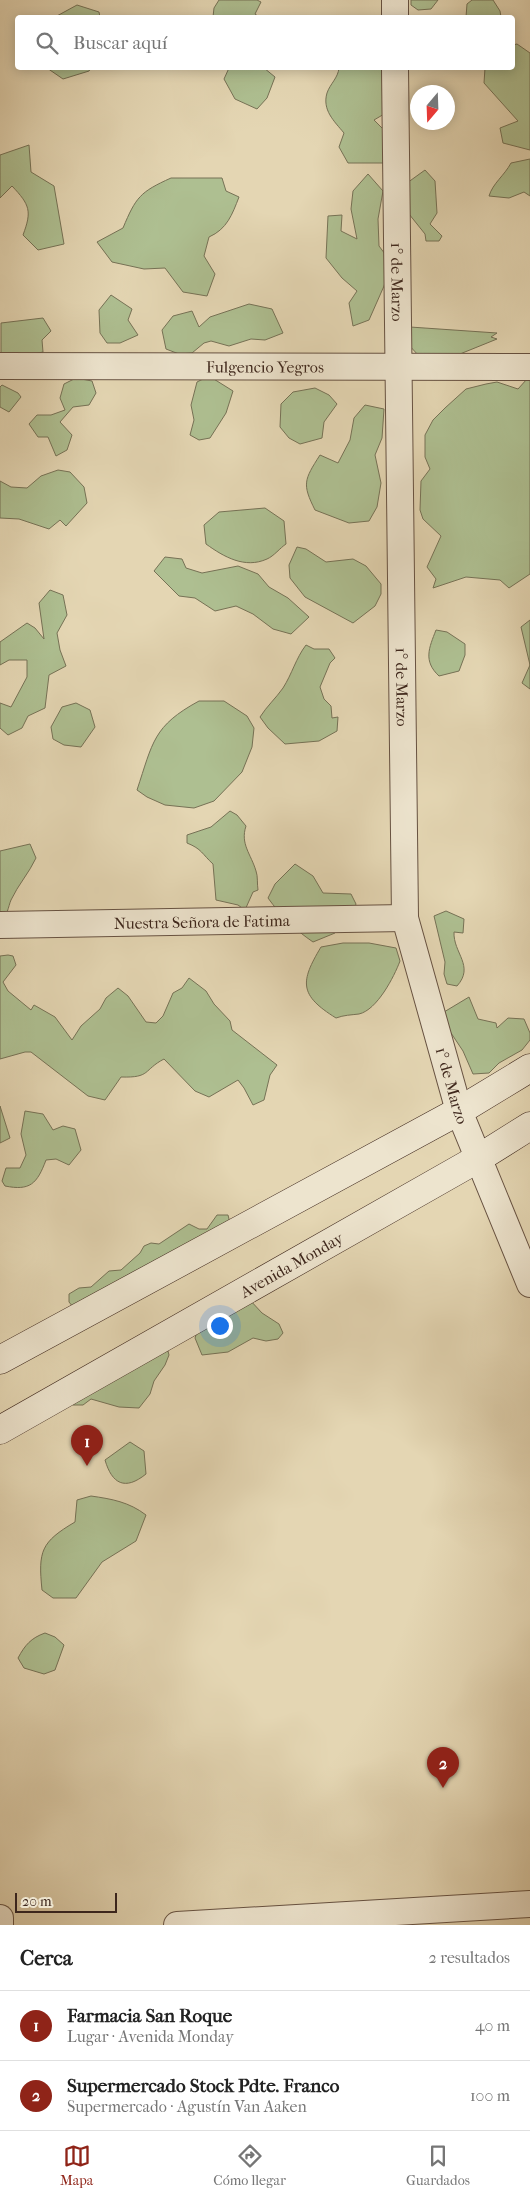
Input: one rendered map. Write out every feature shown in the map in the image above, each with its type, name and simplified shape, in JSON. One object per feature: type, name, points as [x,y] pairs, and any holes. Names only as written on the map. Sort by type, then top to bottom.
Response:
[{"type":"main road","points":[[0,1360],[459,1111],[530,1068]]},
{"type":"main road","name":"Avenida Monday","points":[[0,1430],[479,1158],[530,1126]]},
{"type":"street","points":[[394,0],[395,15]]},
{"type":"street","name":"1° de Marzo","points":[[395,70],[405,918],[459,1111],[530,1284]]},
{"type":"street","name":"Fulgencio Yegros","points":[[0,366],[530,367]]},
{"type":"street","name":"Nuestra Señora de Fatima","points":[[0,925],[405,918]]},
{"type":"street","points":[[177,1925],[530,1904]]},
{"type":"street","points":[[0,1918],[0,1925]]},
{"type":"green space","points":[[219,0],[257,0],[261,2],[255,14],[256,15],[213,15],[214,8]]},
{"type":"green space","points":[[411,0],[438,0],[431,9],[418,10],[411,5]]},
{"type":"green space","points":[[472,0],[493,0],[501,15],[466,15],[467,4]]},
{"type":"green space","points":[[77,5],[99,12],[100,15],[59,15]]},
{"type":"green space","points":[[515,44],[530,53],[530,150],[503,143],[500,128],[518,121],[484,83],[485,70],[515,70]]},
{"type":"green space","points":[[50,70],[90,70],[89,71],[63,79]]},
{"type":"green space","points":[[228,70],[266,70],[275,77],[267,98],[257,109],[235,99],[224,79]]},
{"type":"green space","points":[[338,70],[388,70],[396,107],[374,120],[388,134],[384,163],[348,163],[339,147],[344,133],[330,115],[326,105],[328,90]]},
{"type":"green space","points":[[29,145],[31,172],[54,186],[64,244],[38,250],[23,235],[28,220],[28,209],[23,198],[12,186],[0,198],[0,155]]},
{"type":"green space","points":[[530,159],[530,196],[524,192],[509,198],[489,196],[493,187],[511,163]]},
{"type":"green space","points":[[425,170],[435,181],[437,213],[430,224],[442,236],[439,241],[426,241],[425,234],[405,209],[407,183]]},
{"type":"green space","points":[[368,174],[383,191],[378,219],[379,246],[391,262],[384,286],[369,320],[353,326],[349,303],[357,291],[342,278],[326,258],[328,216],[342,215],[341,231],[357,239],[351,209],[353,191]]},
{"type":"green space","points":[[171,178],[222,178],[226,191],[239,197],[225,226],[209,237],[204,256],[215,274],[207,296],[183,292],[165,268],[144,269],[112,262],[97,242],[123,228],[140,197],[152,187]]},
{"type":"green space","points":[[111,295],[132,309],[128,320],[138,335],[120,343],[107,343],[100,333],[99,310]]},
{"type":"green space","points":[[249,304],[272,309],[283,333],[265,340],[251,339],[229,346],[211,341],[204,343],[192,353],[179,354],[166,349],[162,330],[173,316],[192,311],[199,327],[210,317]]},
{"type":"green space","points":[[43,318],[51,331],[42,340],[43,352],[23,356],[1,354],[1,323]]},
{"type":"green space","points":[[410,327],[497,333],[491,337],[497,339],[455,356],[420,357],[406,342]]},
{"type":"green space","points":[[209,376],[233,391],[226,413],[210,438],[199,440],[190,435],[194,420],[191,405],[197,382]]},
{"type":"green space","points":[[76,378],[92,381],[96,393],[89,405],[73,407],[60,422],[72,435],[67,450],[56,456],[48,437],[38,437],[29,424],[37,415],[51,415],[65,410],[60,398],[64,384]]},
{"type":"green space","points":[[527,379],[530,380],[530,574],[509,588],[500,580],[466,577],[433,588],[436,579],[427,567],[441,536],[423,519],[420,510],[421,481],[430,469],[425,457],[425,435],[433,420],[466,389],[497,382],[518,389]]},
{"type":"green space","points":[[2,385],[18,393],[21,397],[9,412],[0,407],[0,387]]},
{"type":"green space","points":[[315,388],[329,395],[337,404],[324,422],[322,438],[300,444],[289,438],[280,427],[281,404],[293,392]]},
{"type":"green space","points":[[365,405],[384,409],[382,438],[375,455],[381,483],[377,507],[369,521],[349,523],[315,510],[308,494],[307,482],[311,470],[320,455],[338,463],[350,440],[354,418]]},
{"type":"green space","points":[[58,470],[70,472],[84,487],[87,503],[66,526],[60,520],[49,529],[19,519],[0,518],[0,481],[11,487],[27,488],[41,476]]},
{"type":"green space","points":[[265,508],[284,521],[286,544],[270,558],[259,562],[243,562],[227,557],[206,544],[204,525],[219,512]]},
{"type":"green space","points":[[297,547],[306,549],[326,562],[353,559],[366,566],[381,584],[381,594],[375,606],[353,623],[305,597],[290,578],[289,565]]},
{"type":"green space","points":[[165,557],[182,559],[186,568],[202,573],[238,566],[258,574],[269,587],[288,598],[309,617],[291,634],[273,629],[253,614],[236,606],[215,611],[195,598],[179,596],[154,571]]},
{"type":"green space","points":[[50,590],[63,595],[67,615],[57,633],[60,650],[66,666],[49,675],[45,708],[28,716],[22,728],[8,735],[0,728],[0,703],[11,707],[27,677],[27,660],[9,660],[0,665],[0,642],[27,623],[35,628],[44,639],[39,603]]},
{"type":"green space","points":[[530,620],[530,665],[521,627]]},
{"type":"green space","points":[[436,630],[447,632],[465,644],[465,655],[459,671],[439,676],[431,665],[429,654]]},
{"type":"green space","points":[[306,645],[314,649],[329,649],[335,658],[330,663],[320,687],[324,699],[331,706],[332,718],[338,717],[337,731],[319,741],[285,744],[268,728],[260,717],[283,688]]},
{"type":"green space","points":[[530,665],[530,689],[522,683]]},
{"type":"green space","points":[[199,701],[224,701],[247,716],[254,728],[252,747],[242,772],[214,801],[194,808],[165,805],[137,790],[142,773],[152,747],[163,727]]},
{"type":"green space","points":[[76,703],[90,710],[95,727],[81,747],[64,745],[53,739],[51,727],[62,707]]},
{"type":"green space","points":[[230,811],[237,815],[246,826],[245,844],[257,875],[258,890],[253,892],[245,910],[238,905],[216,900],[213,864],[199,850],[187,843],[187,835],[211,827]]},
{"type":"green space","points":[[30,844],[36,858],[11,900],[6,914],[0,920],[0,851]]},
{"type":"green space","points":[[295,864],[313,876],[323,893],[351,894],[356,904],[352,915],[341,920],[335,933],[313,942],[288,922],[268,898],[275,884]]},
{"type":"green space","points":[[446,911],[464,919],[463,933],[454,932],[464,966],[462,979],[457,986],[447,984],[444,974],[445,962],[434,916]]},
{"type":"green space","points":[[343,943],[369,943],[396,948],[400,961],[389,984],[372,1006],[359,1014],[336,1018],[324,1010],[309,995],[307,979],[309,970],[321,947]]},
{"type":"green space","points":[[0,956],[13,956],[16,965],[3,982],[8,991],[31,1010],[34,1005],[55,1017],[72,1040],[81,1026],[100,1009],[106,998],[118,988],[128,996],[146,1022],[156,1023],[163,1016],[173,993],[182,988],[189,978],[206,991],[214,1004],[230,1021],[232,1030],[277,1065],[270,1075],[264,1100],[253,1105],[238,1080],[209,1097],[195,1091],[164,1059],[142,1075],[121,1077],[105,1100],[88,1096],[31,1052],[0,1059]]},
{"type":"green space","points":[[469,997],[478,1019],[496,1023],[497,1028],[508,1018],[524,1019],[530,1033],[530,1040],[522,1050],[499,1063],[489,1073],[473,1074],[463,1051],[439,1015]]},
{"type":"green space","points":[[0,1106],[10,1138],[0,1143]]},
{"type":"green space","points":[[25,1111],[43,1114],[53,1130],[63,1126],[75,1129],[81,1150],[69,1165],[56,1159],[46,1160],[39,1175],[32,1184],[21,1187],[5,1186],[2,1181],[6,1168],[20,1168],[26,1155],[21,1134]]},
{"type":"green space","points":[[217,1215],[228,1215],[231,1227],[77,1312],[69,1302],[69,1294],[79,1288],[91,1287],[109,1271],[121,1270],[140,1253],[144,1246],[151,1243],[159,1244],[189,1224],[199,1229],[207,1229]]},
{"type":"green space","points":[[249,1299],[262,1313],[279,1324],[283,1333],[278,1339],[266,1341],[253,1338],[228,1352],[202,1355],[195,1338],[201,1321]]},
{"type":"green space","points":[[152,1345],[168,1351],[169,1355],[165,1365],[154,1381],[150,1394],[139,1408],[119,1407],[91,1399],[83,1405],[73,1405],[70,1401]]},
{"type":"green space","points":[[130,1442],[144,1451],[146,1474],[132,1482],[120,1482],[111,1475],[105,1460]]},
{"type":"green space","points":[[91,1496],[120,1502],[146,1515],[136,1541],[102,1562],[76,1598],[53,1598],[42,1590],[41,1566],[44,1549],[55,1536],[75,1522],[77,1500]]},
{"type":"green space","points":[[45,1633],[55,1637],[64,1645],[55,1670],[44,1674],[24,1668],[18,1658],[29,1642]]},
{"type":"place","name":"Farmacia San Roque","points":[[87,1466]]},
{"type":"place","name":"Supermercado Stock Pdte. Franco","points":[[443,1788]]}]
